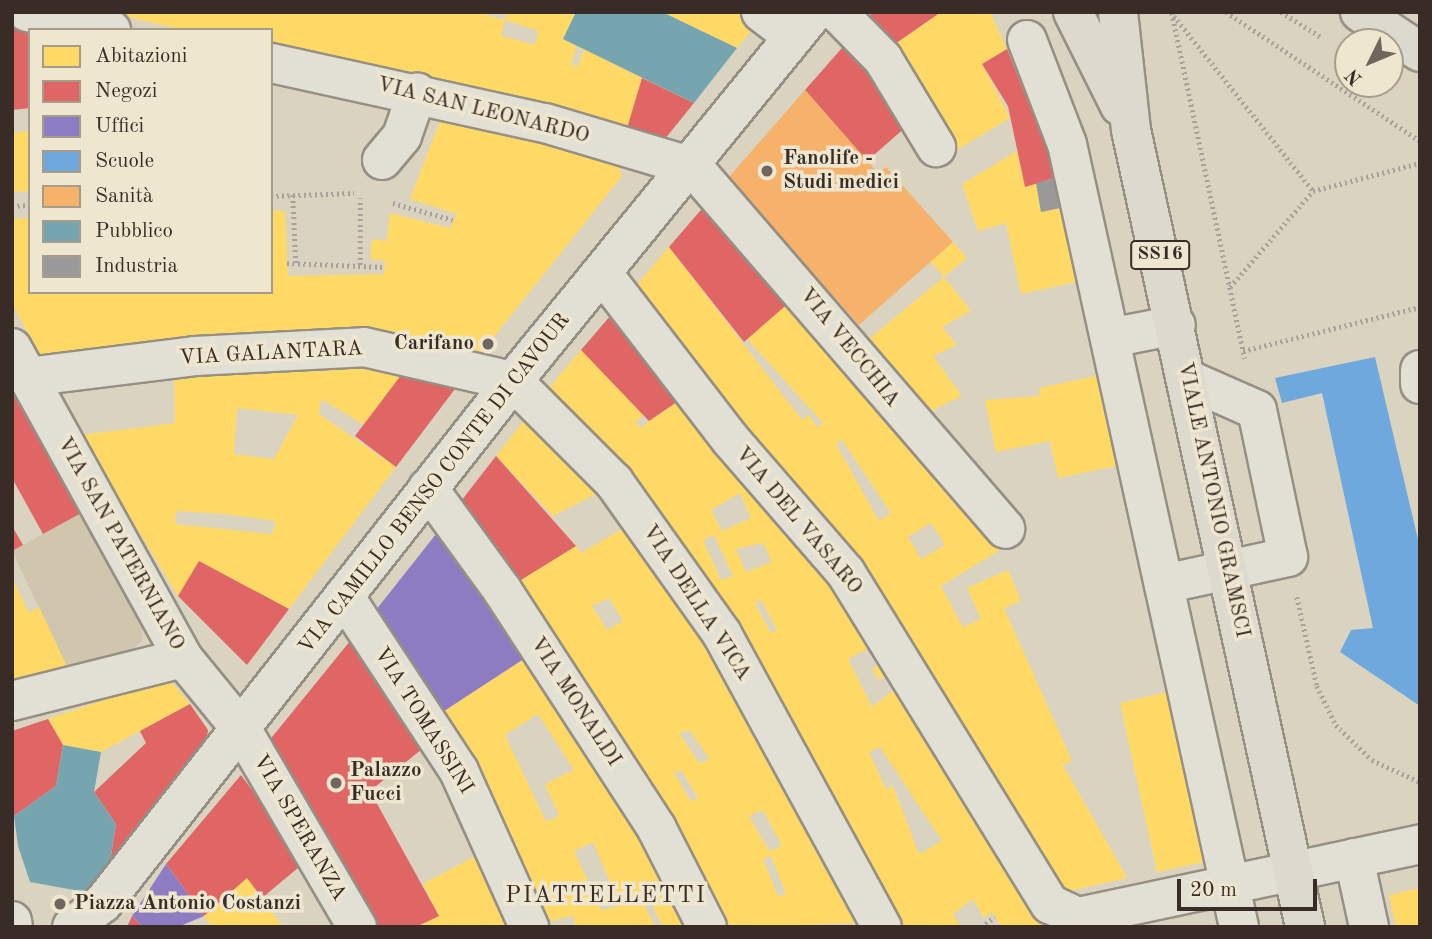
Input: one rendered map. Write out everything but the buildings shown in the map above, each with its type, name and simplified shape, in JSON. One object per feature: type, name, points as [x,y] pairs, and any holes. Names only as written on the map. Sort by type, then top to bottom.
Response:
[{"type":"main road","name":"VIALE ANTONIO GRAMSCI","points":[[1073,12],[1131,130]]},
{"type":"main road","name":"VIALE ANTONIO GRAMSCI","points":[[1118,12],[1131,130],[1189,380],[1227,570],[1305,927]]},
{"type":"main road","points":[[1360,12],[1420,52]]},
{"type":"street","points":[[27,12],[102,28]]},
{"type":"street","name":"VIA CAMILLO BENSO CONTE DI CAVOUR","points":[[72,927],[103,903],[242,730],[513,381],[693,167],[804,24],[761,12]]},
{"type":"street","points":[[837,12],[883,59],[936,147]]},
{"type":"street","points":[[1027,40],[1068,144],[1239,927]]},
{"type":"street","name":"VIA SAN LEONARDO","points":[[273,63],[417,93],[693,167]]},
{"type":"street","points":[[382,160],[402,136],[417,93]]},
{"type":"street","name":"VIA VECCHIA","points":[[693,167],[1005,529]]},
{"type":"street","name":"VIA DEL VASARO","points":[[603,274],[730,439],[846,573],[1050,904],[1078,917],[1230,885]]},
{"type":"street","points":[[1110,338],[1176,325]]},
{"type":"street","name":"VIA GALANTARA","points":[[20,362],[364,347],[513,381]]},
{"type":"street","name":"VIA SAN PATERNIANO","points":[[20,362],[183,657],[242,730]]},
{"type":"street","points":[[1420,370],[1420,384]]},
{"type":"street","points":[[1164,584],[1288,557],[1257,410],[1189,380]]},
{"type":"street","name":"VIA DELLA VICA","points":[[513,381],[614,482],[722,634],[882,927]]},
{"type":"street","name":"VIA MONALDI","points":[[428,488],[502,590],[657,829],[706,927]]},
{"type":"street","name":"VIA TOMASSINI","points":[[344,596],[459,771],[528,927]]},
{"type":"street","points":[[12,701],[183,657]]},
{"type":"street","name":"VIA SPERANZA","points":[[242,730],[356,927]]},
{"type":"street","points":[[1230,885],[1420,844]]},
{"type":"street","points":[[1354,858],[1369,927]]},
{"type":"street","points":[[12,920],[13,927]]},
{"type":"path","points":[[1226,12],[1420,141]]},
{"type":"path","points":[[1281,12],[1334,44]]},
{"type":"path","points":[[1257,410],[1172,13],[1312,191]]},
{"type":"path","points":[[1230,288],[1312,191],[1420,163]]},
{"type":"path","points":[[360,193],[360,265]]},
{"type":"path","points":[[273,196],[360,193],[373,197]]},
{"type":"path","points":[[293,195],[296,263]]},
{"type":"path","points":[[385,200],[453,220]]},
{"type":"path","points":[[287,263],[384,267]]},
{"type":"path","points":[[1243,351],[1420,307]]},
{"type":"path","points":[[1288,557],[1317,686],[1336,725],[1372,760],[1420,782]]},
{"type":"path","points":[[981,927],[995,917]]},
{"type":"shaded area","points":[[85,511],[143,615],[142,641],[124,657],[69,671],[12,551]]},
{"type":"place","name":"Fanolife - Studi medici","points":[[767,171]]},
{"type":"place","name":"Carifano","points":[[488,344]]},
{"type":"place","name":"Palazzo Fucci","points":[[336,783]]},
{"type":"place","name":"Piazza Antonio Costanzi","points":[[60,904]]},
{"type":"district","name":"PIATTELLETTI","points":[[606,896]]}]
